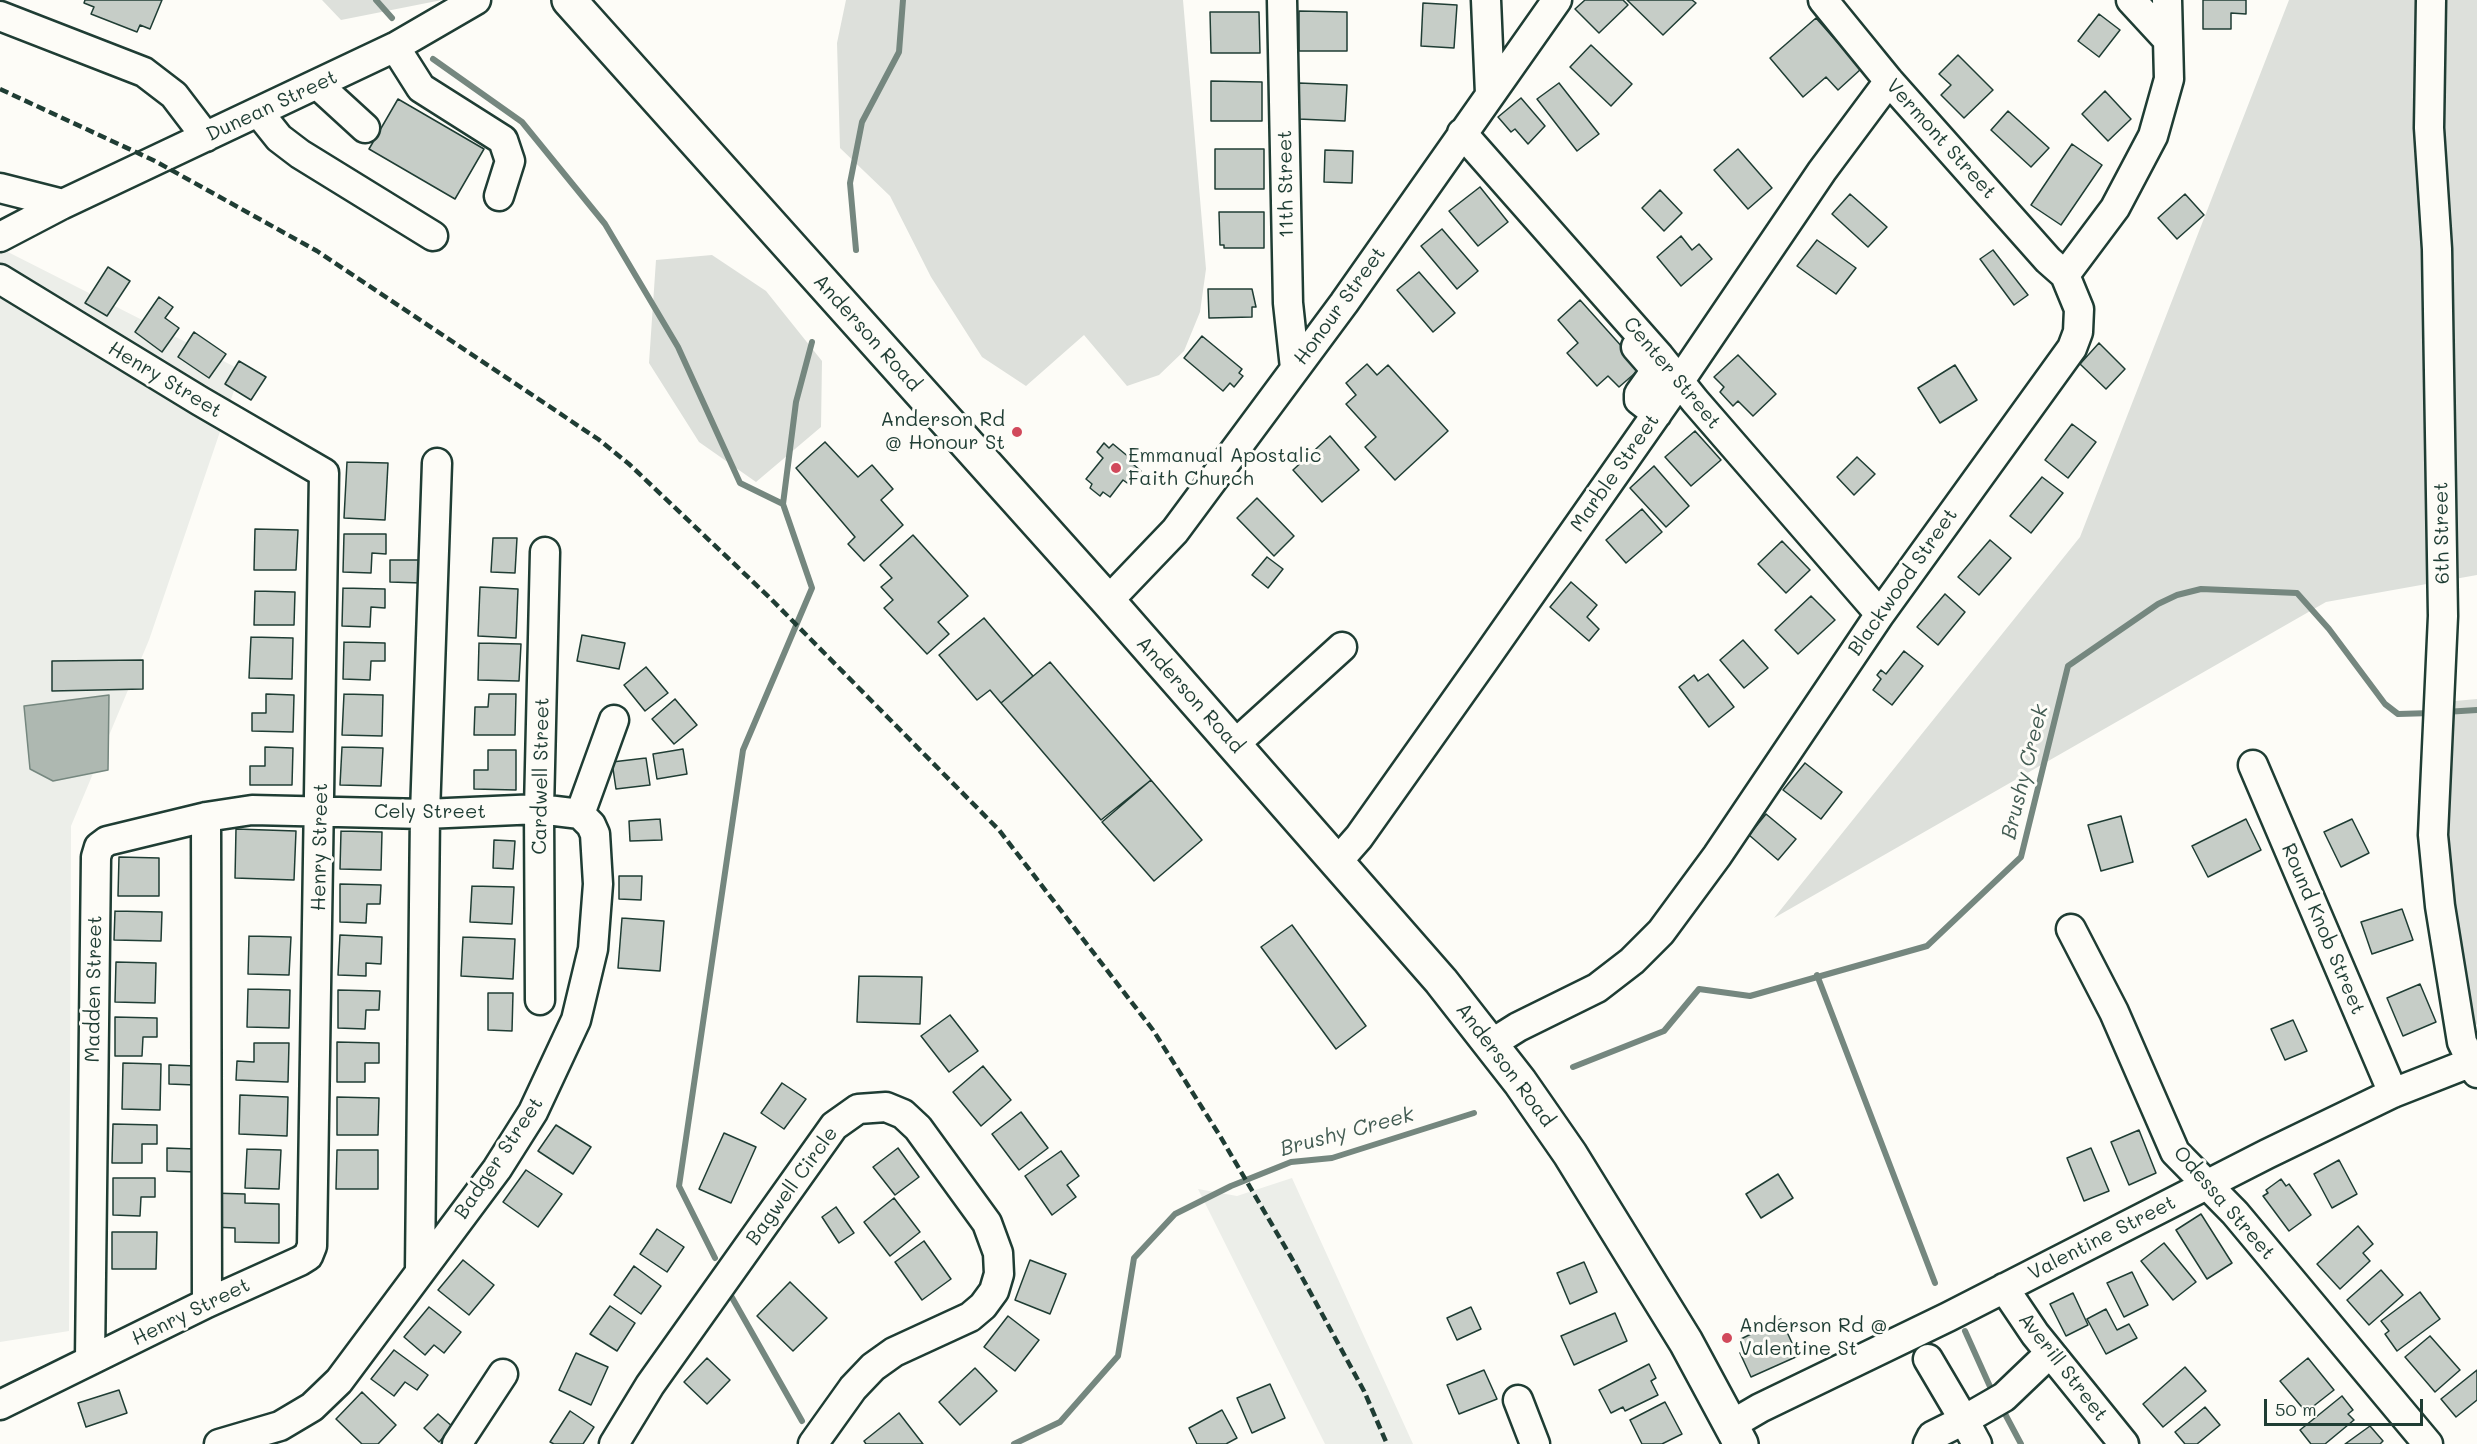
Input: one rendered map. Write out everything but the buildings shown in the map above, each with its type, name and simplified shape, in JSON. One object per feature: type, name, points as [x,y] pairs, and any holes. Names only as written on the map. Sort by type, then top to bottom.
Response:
[{"type":"main road","name":"Anderson Road","points":[[569,0],[1108,601],[1395,926],[1491,1044],[1570,1154],[1686,1341],[1736,1435]]},
{"type":"street","name":"Dunean Street","points":[[63,204],[395,47],[476,0]]},
{"type":"street","name":"11th Street","points":[[1282,0],[1288,303],[1295,368]]},
{"type":"street","points":[[1486,0],[1490,94]]},
{"type":"street","name":"Honour Street","points":[[1108,601],[1175,531],[1344,303],[1557,0]]},
{"type":"street","name":"Vermont Street","points":[[1823,0],[1889,81],[2048,260],[2065,275]]},
{"type":"street","points":[[2131,0],[2167,39]]},
{"type":"street","points":[[2065,275],[2115,208],[2153,136],[2167,92],[2167,0]]},
{"type":"street","name":"6th Street","points":[[2431,0],[2429,128],[2436,249],[2442,490],[2441,697],[2433,835],[2462,1042],[2475,1065]]},
{"type":"street","points":[[0,16],[144,72],[174,95],[206,137]]},
{"type":"street","points":[[395,47],[421,88],[503,140],[510,161],[499,196]]},
{"type":"street","name":"Marble Street","points":[[1337,862],[1359,837],[1657,414],[1666,371],[1889,81]]},
{"type":"street","points":[[318,85],[365,128]]},
{"type":"street","points":[[259,113],[279,138],[300,154],[433,236]]},
{"type":"street","name":"Center Street","points":[[1462,133],[1583,270],[1666,371],[1880,614]]},
{"type":"street","points":[[0,188],[63,204]]},
{"type":"street","points":[[0,237],[63,204]]},
{"type":"street","name":"Blackwood Street","points":[[1491,1044],[1518,1027],[1597,988],[1632,961],[1661,932],[1712,864],[1880,614],[2072,348],[2078,332],[2079,309],[2065,275]]},
{"type":"street","name":"Henry Street","points":[[0,279],[200,401],[324,473],[312,1246],[308,1256],[300,1261],[207,1303],[115,1350],[90,1359],[0,1405]]},
{"type":"street","points":[[420,1270],[425,814],[437,463]]},
{"type":"street","name":"Cardwell Street","points":[[540,1000],[539,809],[545,552]]},
{"type":"street","points":[[1234,744],[1342,647]]},
{"type":"street","points":[[539,809],[580,814],[614,720]]},
{"type":"street","name":"Round Knob Street","points":[[2253,765],[2393,1093]]},
{"type":"street","name":"Cely Street","points":[[320,811],[425,814],[539,809]]},
{"type":"street","name":"Madden Street","points":[[90,1359],[96,857],[99,847],[107,841],[252,810],[320,811]]},
{"type":"street","name":"Badger Street","points":[[219,1444],[280,1426],[321,1400],[339,1381],[497,1169],[533,1113],[576,1020],[593,949],[598,893],[595,834],[591,825],[580,814]]},
{"type":"street","points":[[206,818],[207,1303]]},
{"type":"street","name":"Odessa Street","points":[[2071,929],[2114,1012],[2175,1152],[2235,1213],[2428,1444]]},
{"type":"street","name":"Valentine Street","points":[[1736,1435],[1760,1408],[2393,1093],[2475,1065]]},
{"type":"street","name":"Bagwell Circle","points":[[614,1444],[650,1385],[834,1126],[858,1108],[886,1107],[903,1114],[918,1128],[987,1223],[998,1253],[999,1274],[994,1291],[970,1317],[894,1352],[873,1367],[853,1388],[813,1444]]},
{"type":"street","name":"Averill Street","points":[[2004,1288],[2050,1353],[2124,1444]]},
{"type":"street","points":[[1928,1444],[1932,1436],[1971,1432],[2050,1353]]},
{"type":"street","points":[[1928,1359],[1971,1432]]},
{"type":"street","points":[[457,1444],[503,1374]]},
{"type":"street","points":[[1518,1400],[1534,1444]]},
{"type":"shaded area","points":[[322,0],[442,0],[341,20]]},
{"type":"shaded area","points":[[846,0],[1183,0],[1206,269],[1200,312],[1184,351],[1159,375],[1127,386],[1084,335],[1026,386],[982,357],[931,277],[890,196],[840,148],[837,43]]},
{"type":"shaded area","points":[[2289,0],[2477,0],[2477,575],[2326,602],[1774,918],[2080,537]]},
{"type":"shaded area","points":[[0,248],[241,370],[149,640],[71,826],[69,1331],[0,1342]]},
{"type":"shaded area","points":[[712,255],[766,291],[822,361],[821,427],[756,482],[699,442],[649,363],[656,260]]},
{"type":"shaded area","points":[[109,695],[108,770],[53,781],[30,769],[24,706]]},
{"type":"shaded area","points":[[2477,699],[2477,1025],[2470,1019],[2453,903],[2449,833],[2455,701]]},
{"type":"shaded area","points":[[1292,1178],[1413,1444],[1325,1444],[1198,1189],[1237,1196]]},
{"type":"waterway","points":[[376,0],[392,18]]},
{"type":"waterway","points":[[856,250],[850,183],[862,122],[899,52],[903,0]]},
{"type":"waterway","points":[[433,59],[522,122],[605,224],[678,347],[740,483],[783,504]]},
{"type":"waterway","points":[[715,1258],[679,1186],[743,750],[812,588],[783,504],[796,402],[812,342]]},
{"type":"waterway","name":"Brushy Creek","points":[[1573,1067],[1664,1031],[1699,989],[1750,996],[1927,946],[2021,857],[2068,666],[2158,604],[2177,595],[2201,589],[2297,593],[2329,629],[2385,704],[2398,714],[2432,713]]},
{"type":"waterway","name":"Brushy Creek","points":[[2445,712],[2477,710]]},
{"type":"waterway","points":[[1817,975],[1935,1283]]},
{"type":"waterway","name":"Brushy Creek","points":[[1014,1444],[1060,1422],[1118,1356],[1134,1258],[1175,1214],[1231,1186],[1291,1162],[1332,1158],[1474,1113]]},
{"type":"waterway","points":[[730,1294],[802,1421]]},
{"type":"waterway","points":[[1965,1331],[1992,1391]]},
{"type":"waterway","points":[[2004,1412],[2021,1444]]},
{"type":"railway","points":[[0,89],[155,161],[317,251],[598,439],[629,464],[769,597],[999,830],[1153,1030],[1220,1136],[1291,1257],[1364,1391],[1387,1444]]},
{"type":"place","name":"Anderson Rd @ Honour St","points":[[1017,432]]},
{"type":"place","name":"Emmanual Apostalic Faith Church","points":[[1116,468]]},
{"type":"place","name":"Anderson Rd @ Valentine St","points":[[1727,1338]]}]
